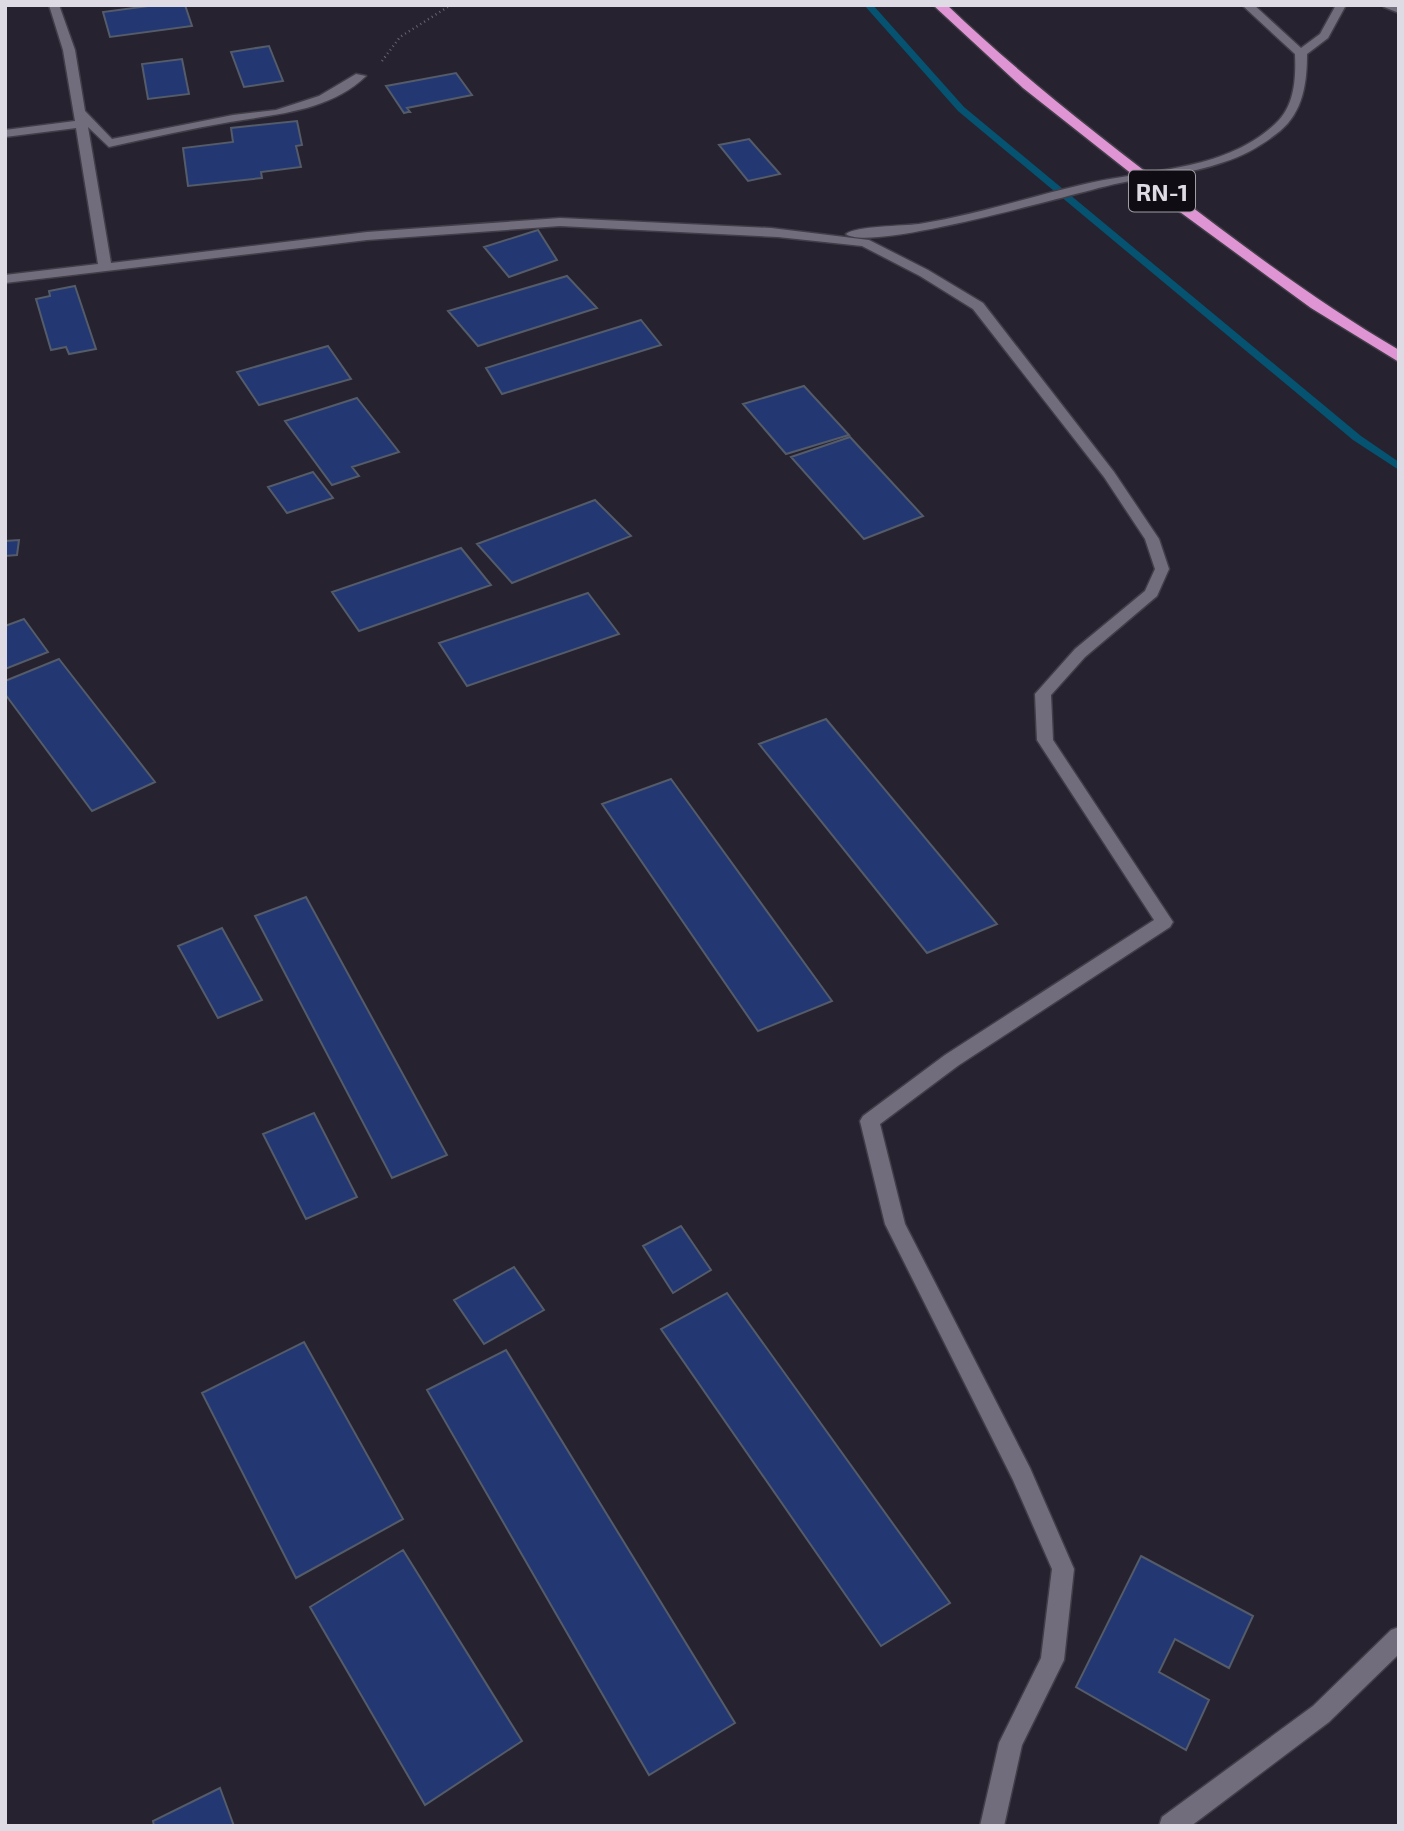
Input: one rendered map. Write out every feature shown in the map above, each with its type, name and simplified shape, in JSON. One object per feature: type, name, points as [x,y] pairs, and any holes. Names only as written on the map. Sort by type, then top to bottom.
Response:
[{"type":"highway","name":"RN-1","points":[[939,5],[993,57],[1143,177],[1345,327],[1399,357]]},
{"type":"street","points":[[54,5],[69,50],[106,267]]},
{"type":"street","points":[[5,279],[368,236],[481,226],[559,222],[771,232],[876,233],[918,228],[1121,179],[1143,177],[1223,159],[1257,141],[1286,119],[1300,85],[1301,53],[1247,5]]},
{"type":"street","points":[[1301,53],[1324,36],[1341,5]]},
{"type":"street","points":[[1388,5],[1399,10]]},
{"type":"street","points":[[78,109],[109,143],[233,118],[277,113],[323,98],[360,76]]},
{"type":"street","points":[[5,134],[80,124]]},
{"type":"street","points":[[771,232],[864,243],[924,273],[978,306],[1109,475],[1152,539],[1162,569],[1152,593],[1080,653],[1043,694],[1045,740],[1164,922],[951,1060],[870,1121],[895,1224],[1022,1475],[1063,1569],[1052,1660],[1011,1743],[992,1826]]},
{"type":"street","points":[[1171,1826],[1321,1714],[1399,1638]]},
{"type":"path","points":[[360,76],[384,60],[400,37],[451,5]]},
{"type":"building","points":[[156,5],[185,5],[192,26],[110,37],[103,12]]},
{"type":"building","points":[[269,46],[283,81],[244,87],[231,52]]},
{"type":"building","points":[[182,59],[189,94],[148,99],[142,64]]},
{"type":"building","points":[[456,73],[472,95],[407,108],[410,112],[404,113],[386,86]]},
{"type":"building","points":[[297,121],[302,145],[296,146],[301,167],[261,172],[262,178],[188,186],[183,148],[233,142],[231,128]]},
{"type":"building","points":[[749,139],[780,174],[748,181],[719,145]]},
{"type":"building","points":[[538,230],[557,260],[509,277],[484,247]]},
{"type":"building","points":[[567,276],[597,308],[478,346],[448,311]]},
{"type":"building","points":[[75,286],[96,349],[69,354],[66,347],[51,350],[36,299],[50,296],[49,291]]},
{"type":"building","points":[[641,320],[661,345],[502,394],[486,368]]},
{"type":"building","points":[[328,346],[351,379],[259,405],[237,372]]},
{"type":"building","points":[[804,386],[849,435],[786,454],[743,404]]},
{"type":"building","points":[[357,398],[399,452],[352,467],[359,476],[332,485],[285,421]]},
{"type":"building","points":[[850,437],[923,516],[864,539],[791,457]]},
{"type":"building","points":[[313,472],[333,498],[287,513],[268,487]]},
{"type":"building","points":[[595,500],[631,536],[512,583],[477,544]]},
{"type":"building","points":[[19,540],[17,555],[5,556],[5,541]]},
{"type":"building","points":[[461,548],[491,585],[359,631],[332,592]]},
{"type":"building","points":[[588,593],[619,634],[467,686],[439,643]]},
{"type":"building","points":[[24,619],[48,652],[5,669],[5,626]]},
{"type":"building","points":[[59,659],[155,782],[92,811],[5,694],[5,681]]},
{"type":"building","points":[[826,719],[997,924],[927,953],[759,744]]},
{"type":"building","points":[[671,779],[832,1001],[758,1031],[602,804]]},
{"type":"building","points":[[306,897],[447,1155],[392,1178],[255,916]]},
{"type":"building","points":[[222,928],[262,1000],[218,1018],[178,946]]},
{"type":"building","points":[[314,1113],[357,1197],[306,1219],[263,1134]]},
{"type":"building","points":[[681,1226],[711,1270],[673,1293],[643,1246]]},
{"type":"building","points":[[514,1267],[544,1310],[484,1344],[454,1300]]},
{"type":"building","points":[[727,1293],[950,1603],[881,1646],[661,1329]]},
{"type":"building","points":[[304,1342],[403,1519],[296,1578],[202,1393]]},
{"type":"building","points":[[506,1350],[735,1723],[649,1775],[427,1390]]},
{"type":"building","points":[[403,1550],[522,1741],[425,1805],[310,1607]]},
{"type":"building","points":[[1141,1556],[1253,1616],[1229,1668],[1175,1639],[1159,1672],[1209,1700],[1186,1750],[1076,1687]]},
{"type":"building","points":[[220,1788],[234,1826],[154,1826],[153,1821]]},
{"type":"waterway","points":[[868,5],[961,109],[1357,438],[1399,467]]}]
